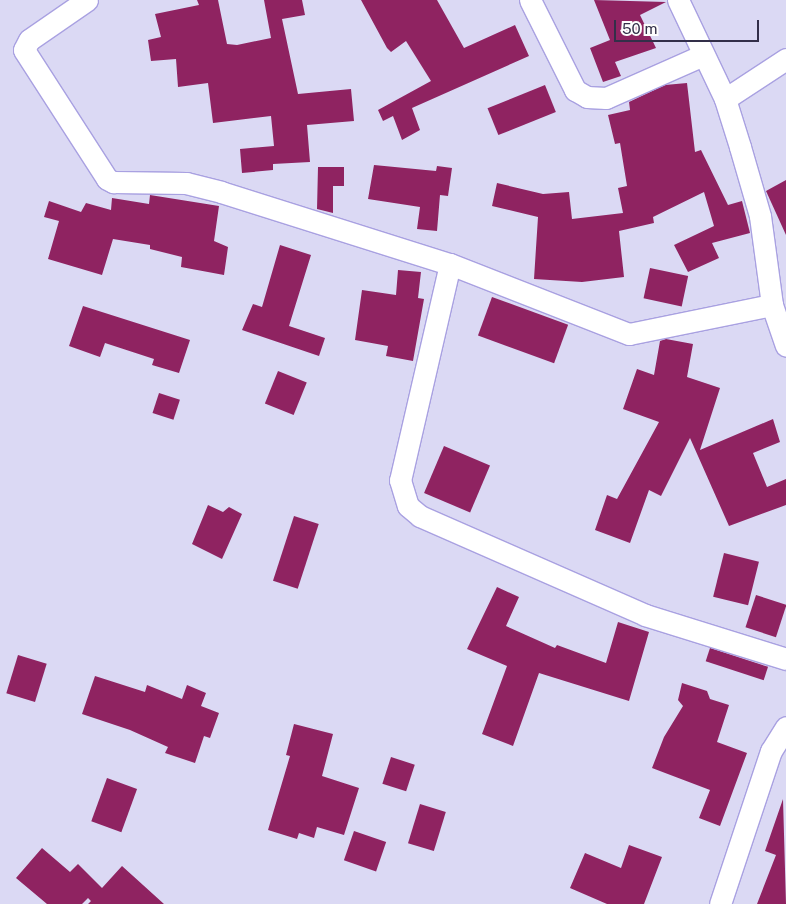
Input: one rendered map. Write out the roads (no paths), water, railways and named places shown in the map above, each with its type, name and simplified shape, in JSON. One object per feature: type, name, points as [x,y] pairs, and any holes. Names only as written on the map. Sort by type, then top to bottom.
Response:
[{"type":"street","points":[[87,0],[29,40],[24,50],[30,64],[106,179],[195,185],[450,264],[629,334],[772,305]]},
{"type":"street","points":[[530,0],[575,90],[587,97],[606,98],[703,55]]},
{"type":"street","points":[[678,0],[725,100],[760,216],[772,305],[786,346]]},
{"type":"street","points":[[725,100],[786,59]]},
{"type":"street","points":[[450,264],[400,480],[408,506],[420,516],[645,615],[786,659]]},
{"type":"street","points":[[720,904],[779,753],[786,727]]}]
